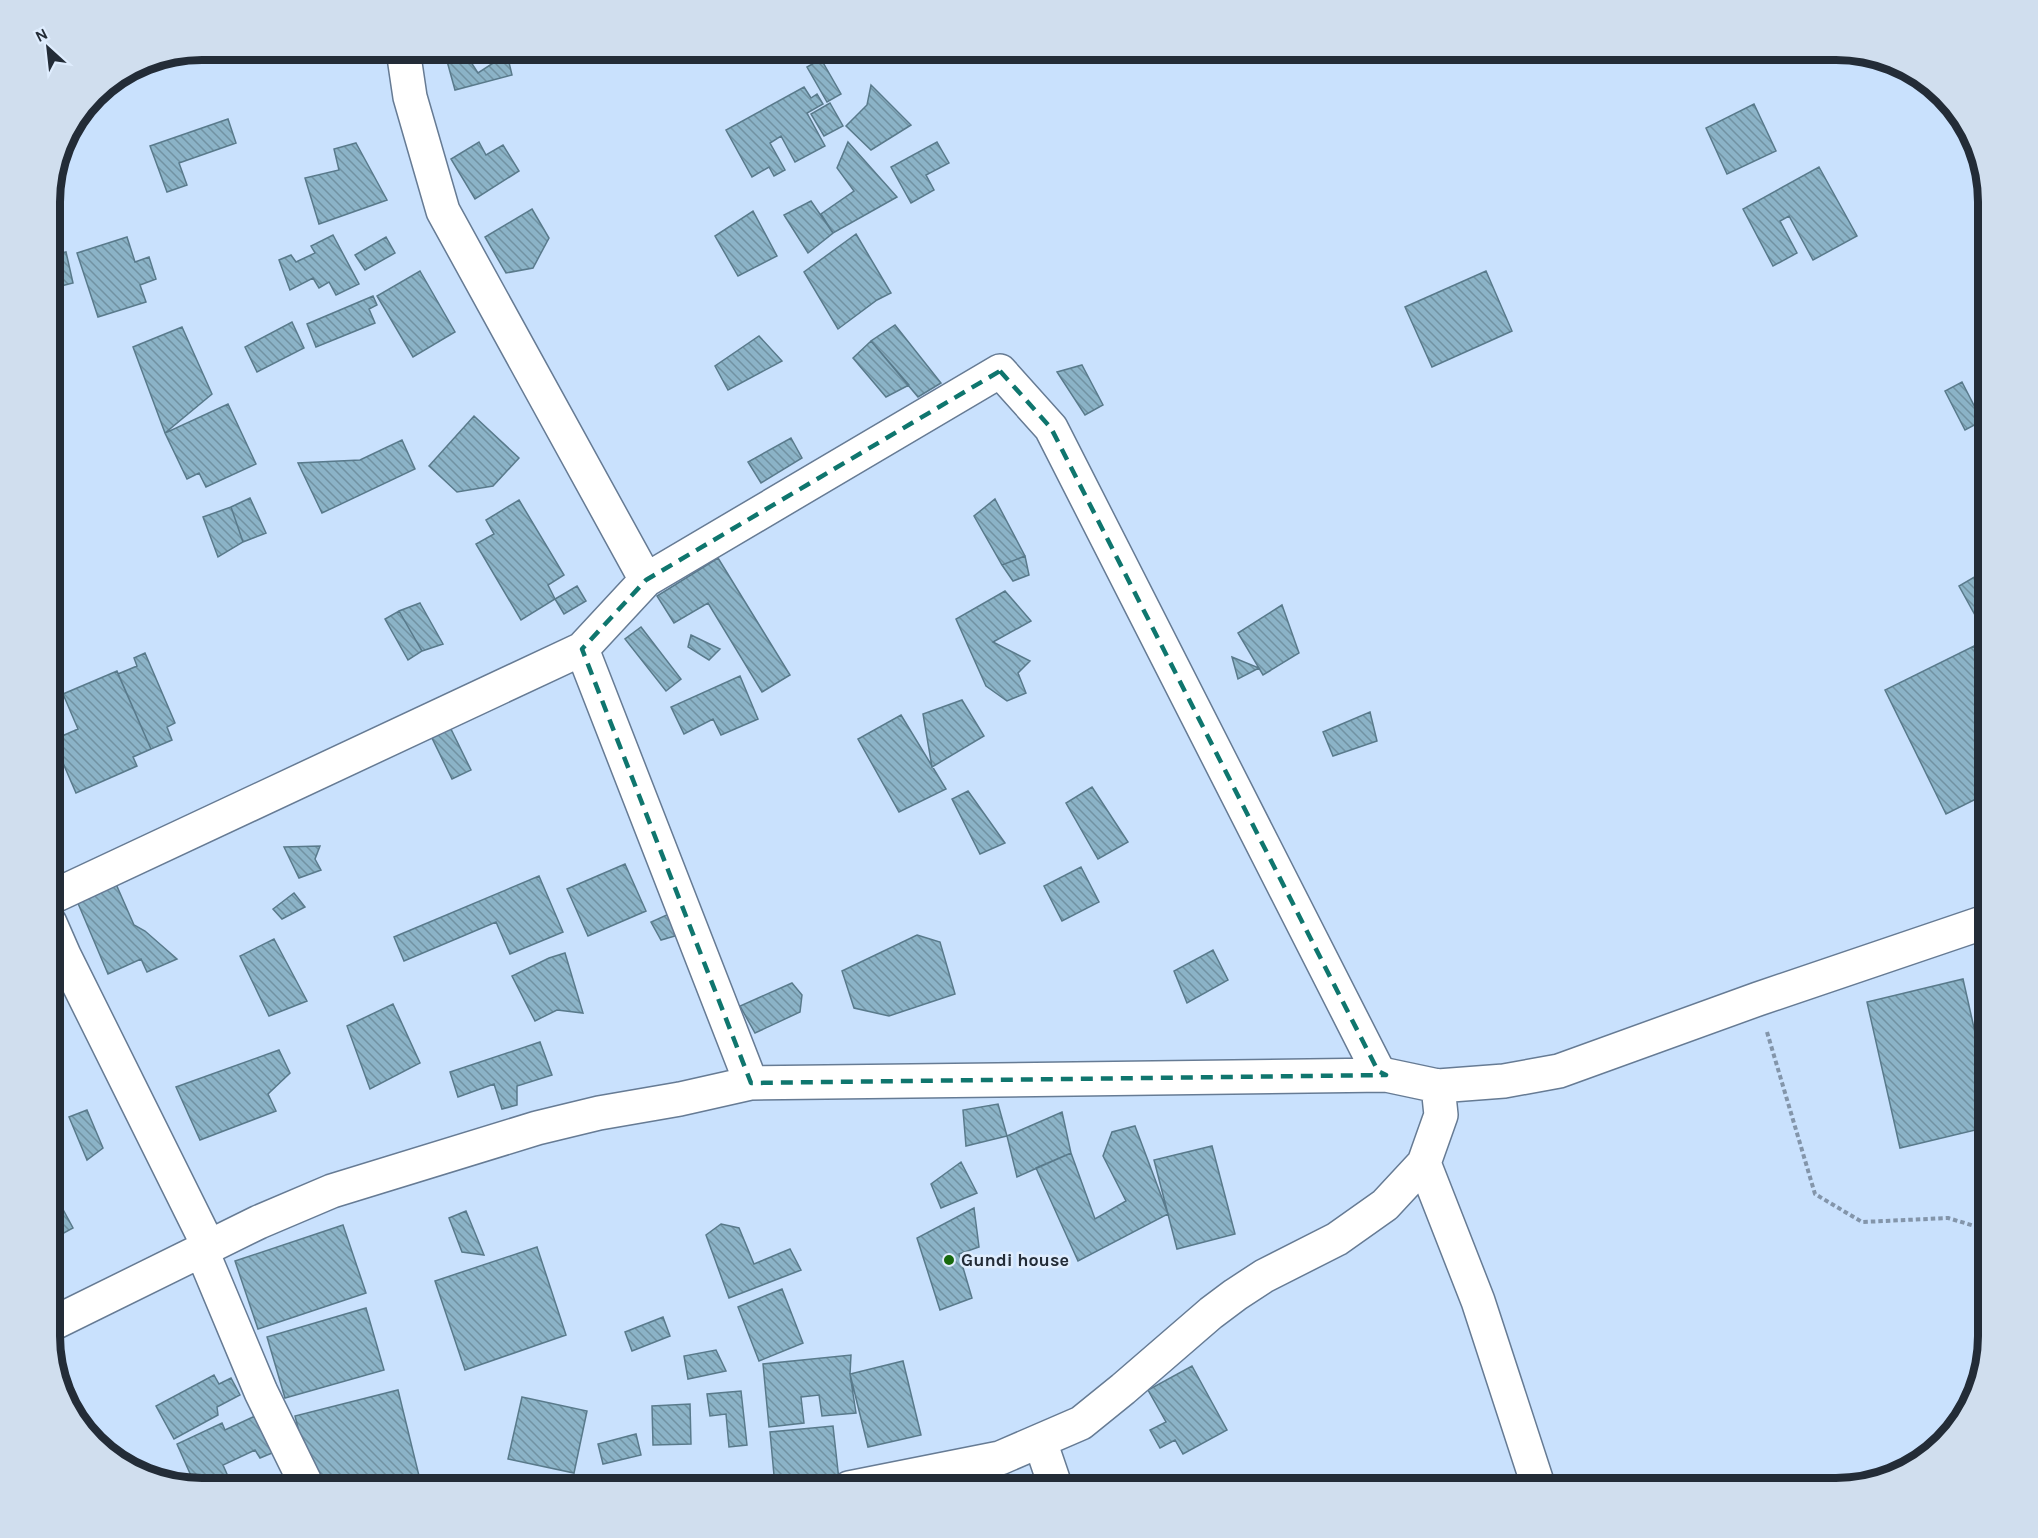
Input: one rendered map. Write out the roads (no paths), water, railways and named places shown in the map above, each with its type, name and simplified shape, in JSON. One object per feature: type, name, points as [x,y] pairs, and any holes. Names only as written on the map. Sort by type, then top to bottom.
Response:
[{"type":"street","points":[[404,60],[410,97],[444,211],[646,580]]},
{"type":"street","points":[[60,893],[582,649],[646,580],[1000,371],[1051,428],[1378,1071],[1386,1075]]},
{"type":"street","points":[[582,649],[751,1083]]},
{"type":"street","points":[[60,1319],[259,1222],[332,1191],[537,1128],[599,1113],[680,1099],[751,1083],[1386,1075],[1438,1086],[1504,1081],[1559,1071],[1758,999],[1978,925]]},
{"type":"street","points":[[60,946],[205,1249],[261,1392],[303,1478]]},
{"type":"street","points":[[899,1478],[1000,1458],[1081,1423],[1235,1295],[1264,1276],[1337,1239],[1385,1205],[1424,1163],[1441,1115],[1438,1086]]},
{"type":"street","points":[[1424,1163],[1478,1301],[1536,1478]]},
{"type":"street","points":[[1040,1441],[1053,1478]]},
{"type":"place","name":"Gundi house","points":[[949,1260]]}]
